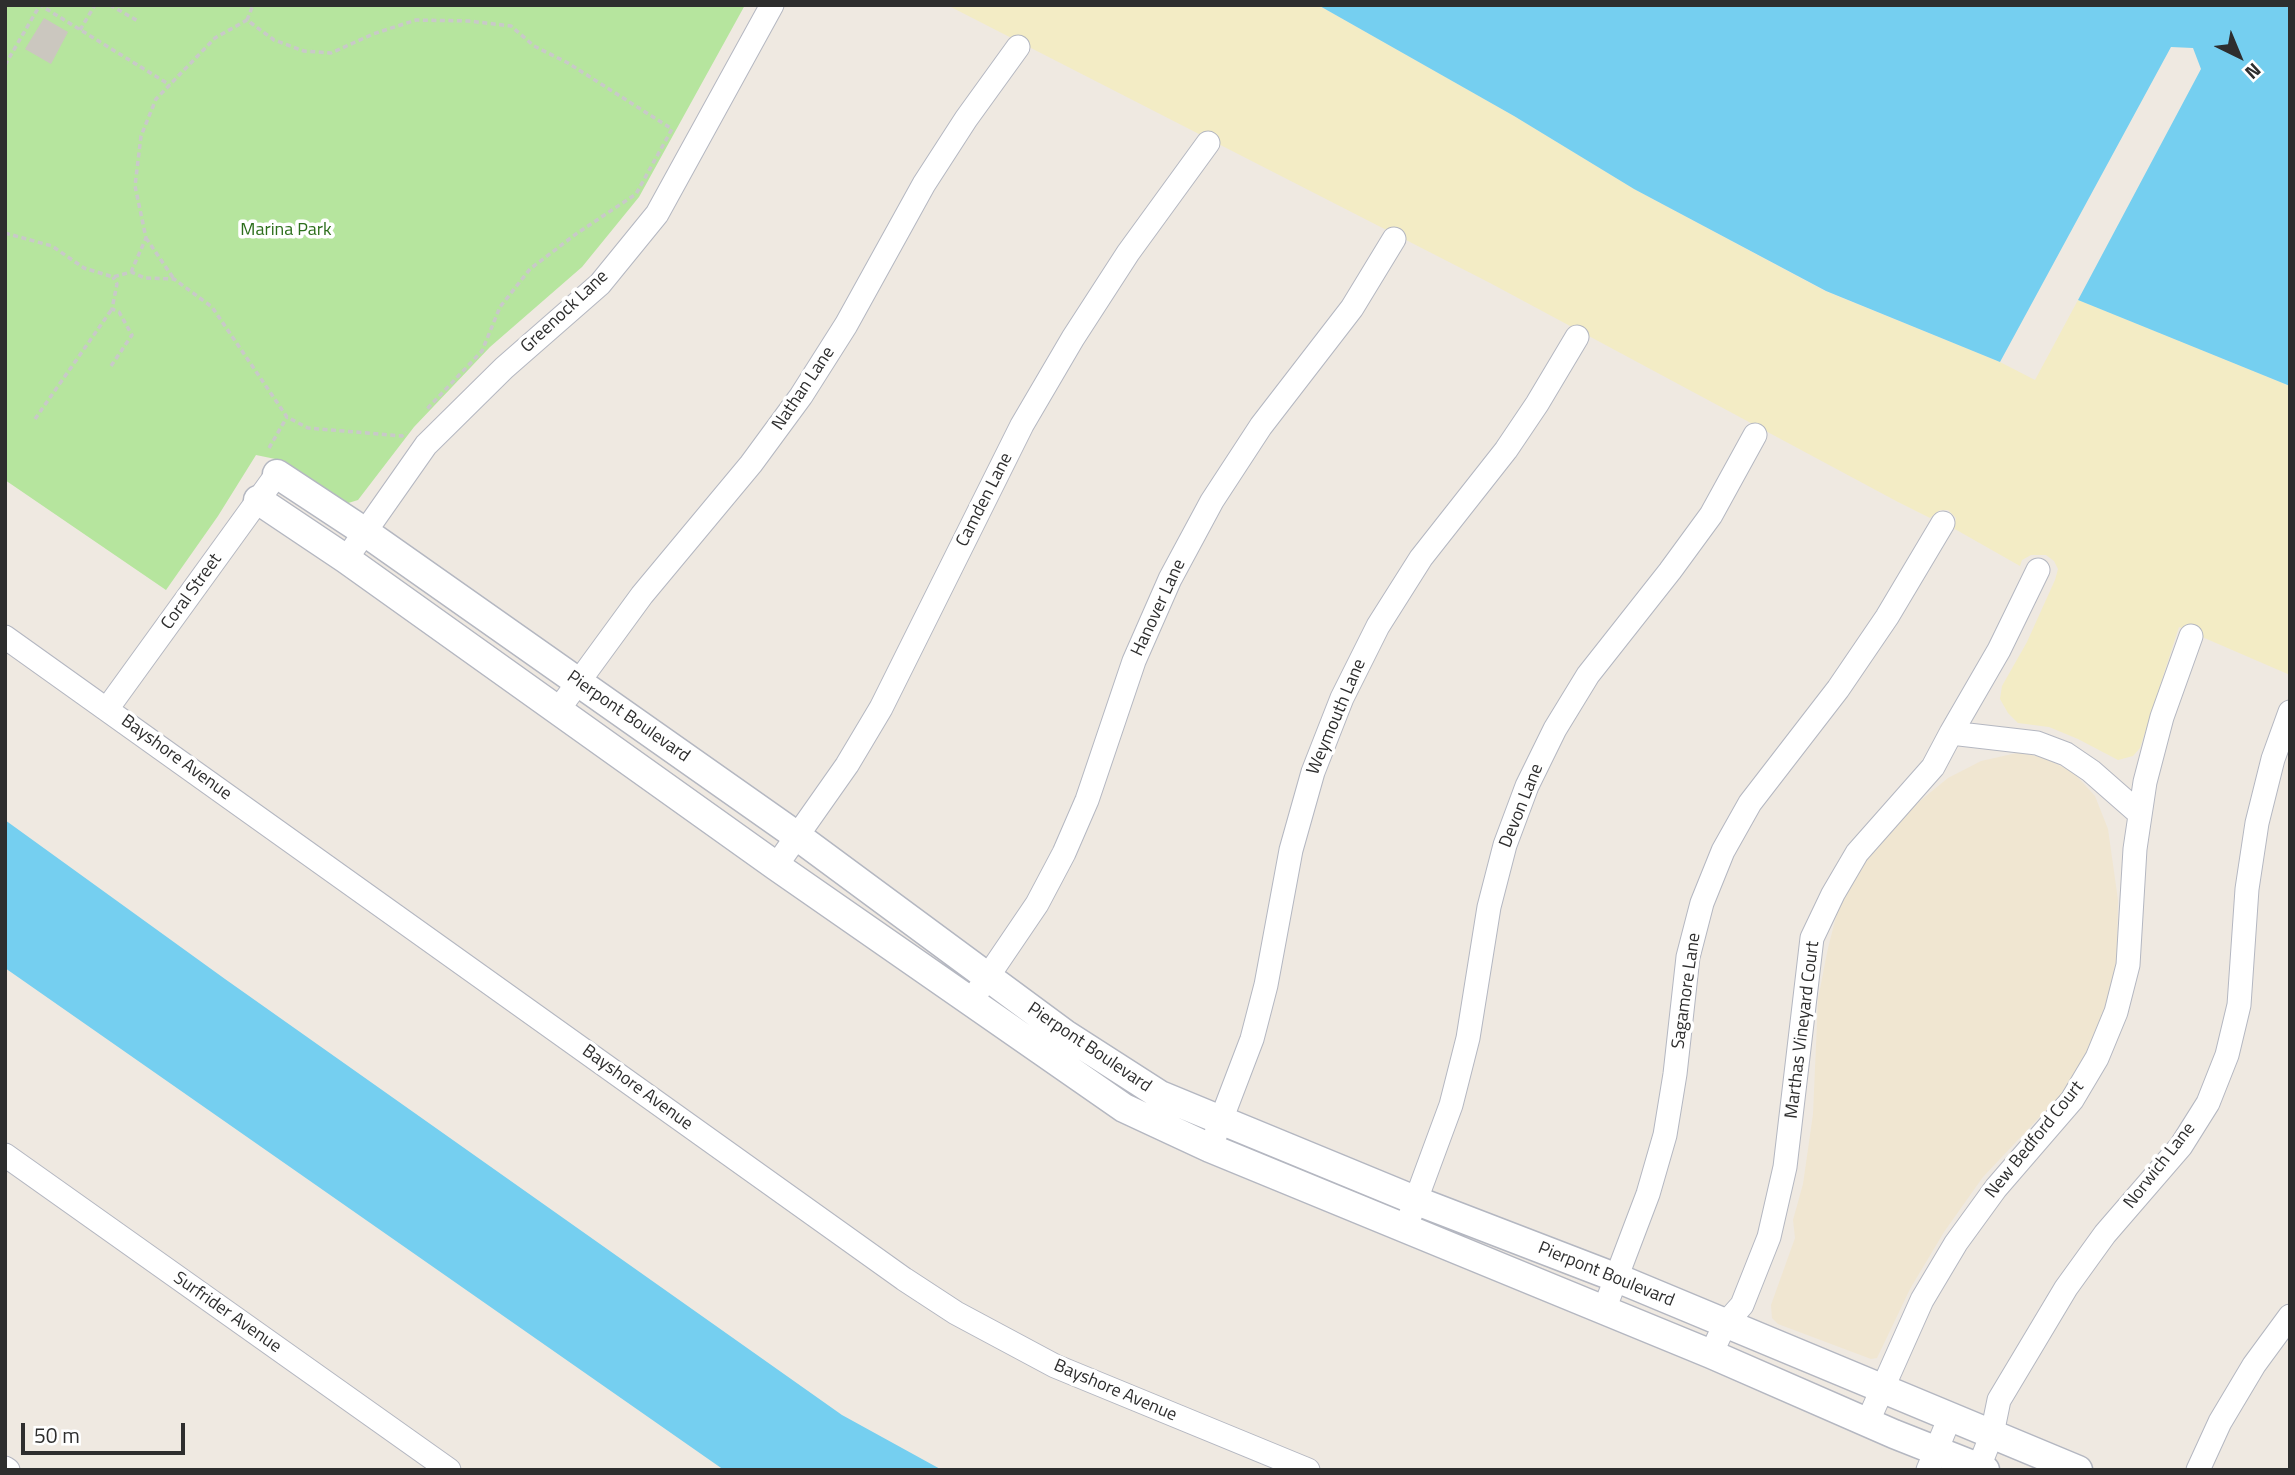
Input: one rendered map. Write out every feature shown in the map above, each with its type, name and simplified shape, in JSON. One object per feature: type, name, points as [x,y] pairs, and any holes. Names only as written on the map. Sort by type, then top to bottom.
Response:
[{"type":"street","name":"Greenock Lane","points":[[346,559],[426,445],[504,368],[600,284],[657,214],[772,5]]},
{"type":"street","name":"Nathan Lane","points":[[558,709],[642,595],[751,464],[801,396],[846,325],[924,184],[966,119],[1018,47]]},
{"type":"street","name":"Camden Lane","points":[[776,866],[847,765],[881,708],[1023,425],[1073,338],[1128,253],[1208,143]]},
{"type":"street","name":"Hanover Lane","points":[[970,1002],[1037,904],[1064,853],[1087,800],[1134,661],[1170,579],[1212,501],[1261,426],[1352,308],[1394,239]]},
{"type":"street","name":"Weymouth Lane","points":[[1210,1149],[1252,1039],[1264,996],[1291,850],[1313,772],[1342,698],[1378,626],[1421,558],[1506,450],[1577,337]]},
{"type":"street","name":"Devon Lane","points":[[1405,1229],[1451,1105],[1468,1038],[1489,906],[1505,845],[1527,786],[1555,729],[1588,675],[1711,515],[1755,435]]},
{"type":"street","name":"Pierpont Boulevard","points":[[277,474],[365,532],[797,836],[987,978],[1121,1072],[1160,1095],[1416,1201],[1617,1278],[2078,1470]]},
{"type":"street","name":"Coral Street","points":[[107,709],[277,474]]},
{"type":"street","name":"Pierpont Boulevard","points":[[258,500],[346,559],[776,866],[1124,1108],[1210,1149],[1868,1421],[1932,1460],[1982,1469]]},
{"type":"street","name":"Sagamore Lane","points":[[1604,1310],[1648,1194],[1665,1135],[1675,1074],[1688,957],[1702,903],[1723,851],[1750,803],[1838,690],[1887,617],[1942,523]]},
{"type":"street","name":"Marthas Vineyard Court","points":[[1711,1354],[1725,1324],[1741,1305],[1769,1237],[1787,1153],[1795,1099],[1804,988],[1812,938],[1857,853],[1933,768],[2000,650],[2038,570]]},
{"type":"street","name":"New Bedford Court","points":[[1868,1421],[1922,1300],[1956,1242],[1996,1188],[2072,1100],[2097,1058],[2116,1012],[2128,965],[2135,849],[2145,782],[2162,717],[2191,636]]},
{"type":"street","name":"Bayshore Avenue","points":[[5,638],[956,1313],[1055,1366],[1308,1470]]},
{"type":"street","name":"Norwich Lane","points":[[1982,1469],[1999,1400],[2066,1288],[2105,1234],[2181,1146],[2208,1102],[2227,1055],[2239,1006],[2247,889],[2257,823],[2273,759],[2290,712]]},
{"type":"street","points":[[1951,733],[2037,743],[2066,754],[2091,771],[2140,814]]},
{"type":"street","name":"Surfrider Avenue","points":[[5,1155],[449,1470]]},
{"type":"street","points":[[2198,1470],[2220,1422],[2247,1377],[2290,1316]]},
{"type":"street","points":[[1932,1460],[1950,1417]]},
{"type":"path","points":[[5,65],[40,5],[170,85]]},
{"type":"path","points":[[80,30],[95,5]]},
{"type":"path","points":[[110,5],[138,21]]},
{"type":"path","points":[[253,5],[247,20],[215,38],[156,99],[141,135],[135,186],[146,238],[174,279],[212,307],[286,417],[308,428],[402,436],[411,426]]},
{"type":"path","points":[[247,20],[274,40],[304,51],[331,53],[373,34],[416,20],[469,21],[511,26],[534,46],[672,129],[636,194],[530,269],[500,307],[482,351],[420,417]]},
{"type":"path","points":[[5,233],[52,246],[84,268],[113,277],[131,272],[145,278],[174,279]]},
{"type":"path","points":[[131,272],[146,238]]},
{"type":"path","points":[[34,419],[112,309],[117,284],[113,277]]},
{"type":"path","points":[[111,366],[132,335],[119,312],[112,309]]},
{"type":"path","points":[[269,448],[286,417]]},
{"type":"shaded area","points":[[2021,752],[2046,759],[2073,772],[2095,796],[2108,829],[2118,900],[2117,955],[2110,1002],[2091,1048],[2065,1090],[1983,1177],[1944,1232],[1910,1289],[1877,1358],[1871,1359],[1778,1324],[1772,1318],[1771,1305],[1795,1238],[1793,1220],[1803,1184],[1813,1114],[1818,999],[1828,948],[1837,913],[1862,863],[1910,809],[1948,778],[1981,761]]},
{"type":"green space","name":"Marina Park","points":[[5,5],[745,5],[639,197],[582,267],[490,347],[414,427],[358,500],[345,504],[285,461],[256,455],[218,516],[166,590],[5,480]]},
{"type":"sand","points":[[947,5],[1318,5],[1514,116],[1634,189],[1825,291],[2000,362],[2035,380],[2078,300],[2290,386],[2290,675],[2179,627],[2140,748],[2133,756],[2118,760],[2049,727],[2018,723],[2000,699],[2002,686],[2027,642],[2055,580],[2058,569],[2054,561],[2046,555],[2031,555],[2022,560],[2020,566],[1953,528],[1956,518],[1948,510],[1940,510],[1930,518],[1898,502],[1490,283]]},
{"type":"water","points":[[1318,5],[2290,5],[2290,386],[2078,300],[2201,69],[2193,48],[2171,47],[2000,362],[1826,291],[1634,189],[1514,116]]},
{"type":"water","points":[[5,820],[225,979],[842,1415],[942,1470],[724,1470],[5,968]]},
{"type":"building","points":[[44,18],[68,32],[51,64],[25,49]]}]
